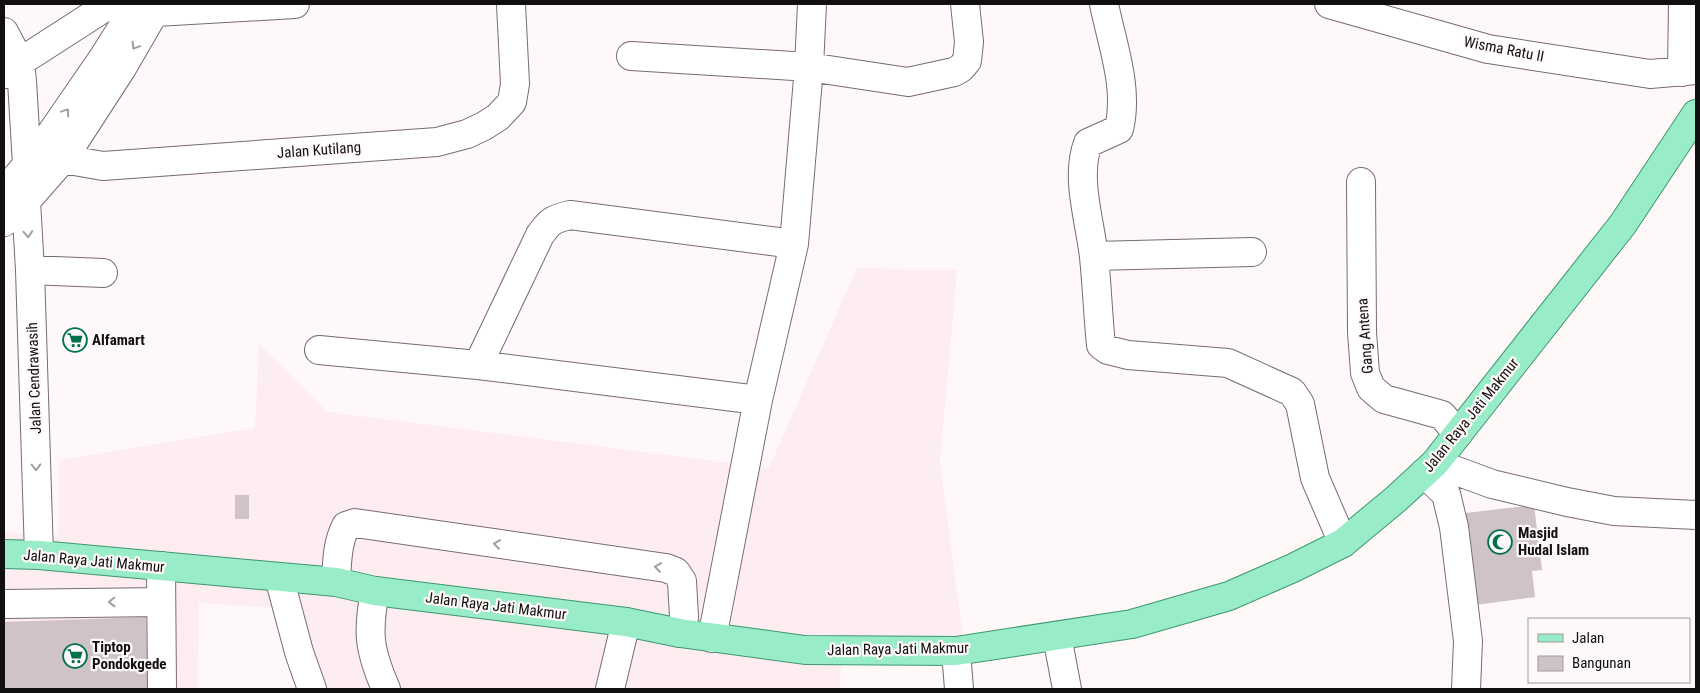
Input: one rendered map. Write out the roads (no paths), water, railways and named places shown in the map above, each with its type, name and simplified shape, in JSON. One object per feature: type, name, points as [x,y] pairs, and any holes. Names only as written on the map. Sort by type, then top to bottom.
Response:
[{"type":"main road","name":"Jalan Raya Jati Makmur","points":[[4,554],[39,555],[336,582],[375,591],[626,622],[680,633],[805,650],[956,651],[1132,624],[1229,596],[1293,568],[1343,542],[1396,499],[1430,468],[1623,224],[1696,114]]},
{"type":"street","points":[[4,32],[12,69],[110,4]]},
{"type":"street","points":[[4,222],[39,151],[122,68],[148,6],[294,4]]},
{"type":"street","name":"Jalan Kutilang","points":[[39,151],[103,166],[437,142],[467,134],[498,117],[512,102],[515,84],[511,4]]},
{"type":"street","points":[[712,638],[758,400],[794,244],[809,67],[812,4]]},
{"type":"street","points":[[631,56],[809,67],[908,82],[954,72],[967,61],[969,42],[965,4]]},
{"type":"street","points":[[1104,4],[1122,91],[1122,114],[1119,128],[1088,142],[1082,170],[1094,256],[1102,345],[1108,350],[1128,355],[1228,363],[1292,392],[1300,404],[1315,478],[1343,542]]},
{"type":"street","name":"Wisma Ratu II","points":[[1329,4],[1488,48],[1650,74],[1689,71]]},
{"type":"street","points":[[1683,4],[1689,71]]},
{"type":"street","name":"Jalan Cendrawasih","points":[[12,69],[39,151],[15,197],[30,270],[39,555]]},
{"type":"street","name":"Gang Antena","points":[[1361,182],[1362,332],[1365,373],[1371,388],[1384,399],[1442,415],[1458,434]]},
{"type":"street","points":[[478,365],[540,234],[556,218],[570,215],[794,244]]},
{"type":"street","points":[[1094,256],[1252,252]]},
{"type":"street","points":[[30,270],[103,273]]},
{"type":"street","points":[[319,350],[478,365],[758,400]]},
{"type":"street","points":[[1430,468],[1567,502],[1614,510],[1696,515]]},
{"type":"street","points":[[1430,468],[1446,494],[1454,526],[1468,641],[1466,689]]},
{"type":"street","points":[[336,582],[337,560],[342,535],[346,526],[355,523],[666,568],[676,572],[682,581],[684,617],[680,633]]},
{"type":"street","points":[[161,566],[162,689]]},
{"type":"street","points":[[279,577],[299,652],[312,689]]},
{"type":"street","points":[[375,591],[370,625],[370,644],[386,689]]},
{"type":"street","points":[[4,604],[161,602]]},
{"type":"street","points":[[610,689],[626,622]]},
{"type":"street","points":[[1057,636],[1067,689]]},
{"type":"street","points":[[956,651],[960,689]]},
{"type":"place","name":"Alfamart","points":[[75,340]]},
{"type":"place","name":"Masjid Hudal Islam","points":[[1500,542]]},
{"type":"place","name":"Tiptop Pondokgede","points":[[75,656]]}]
